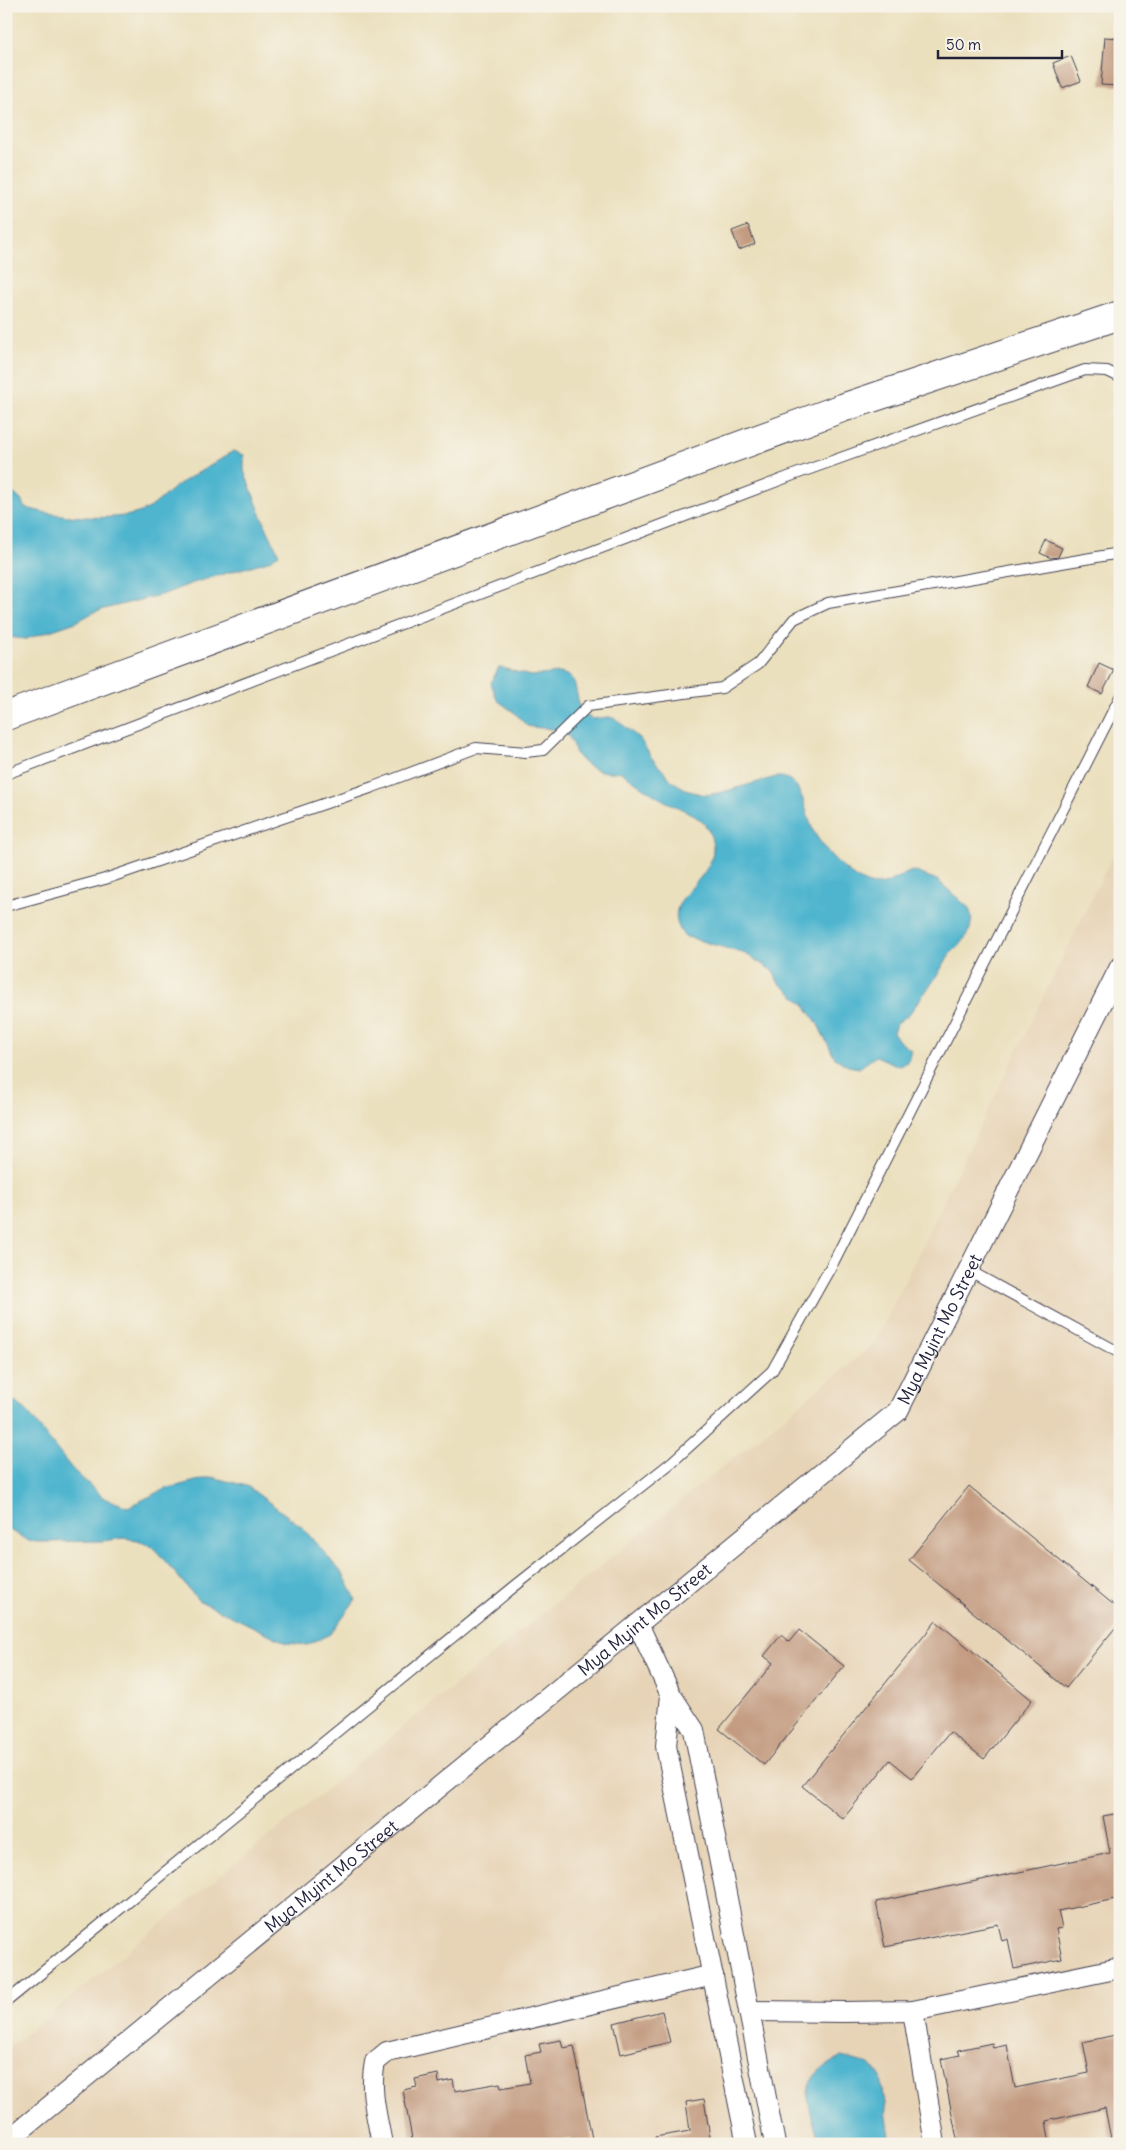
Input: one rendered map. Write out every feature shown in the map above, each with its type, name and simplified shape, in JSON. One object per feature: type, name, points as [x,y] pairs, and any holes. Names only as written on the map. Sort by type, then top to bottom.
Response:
[{"type":"main road","points":[[6,716],[842,408],[1120,315]]},
{"type":"street","name":"Mya Myint Mo Street","points":[[6,2142],[898,1410],[1120,967]]},
{"type":"street","points":[[638,1624],[671,1695],[694,1730],[775,2144]]},
{"type":"street","points":[[671,1695],[666,1746],[747,2144]]},
{"type":"street","points":[[749,2011],[913,2011],[1120,1968]]},
{"type":"street","points":[[382,2144],[374,2104],[372,2075],[375,2062],[387,2052],[713,1975]]},
{"type":"street","points":[[913,2011],[935,2144]]},
{"type":"lane","points":[[6,774],[796,474],[1075,373],[1085,370],[1107,371],[1120,377]]},
{"type":"lane","points":[[6,906],[105,879],[373,787],[476,748],[526,752],[543,750],[588,706],[722,688],[758,664],[794,619],[828,603],[1120,553]]},
{"type":"lane","points":[[6,2002],[507,1592],[672,1462],[772,1371],[834,1261],[1120,697]]},
{"type":"lane","points":[[968,1270],[1120,1353]]},
{"type":"shaded area","points":[[1120,840],[1120,2144],[6,2144],[6,2050],[874,1344]]},
{"type":"water","points":[[233,451],[244,455],[244,471],[279,554],[268,561],[193,583],[164,594],[96,611],[76,622],[26,639],[6,637],[6,493],[13,493],[22,501],[24,507],[66,516],[115,517],[129,515],[151,507],[173,488]]},
{"type":"water","points":[[499,667],[530,676],[560,673],[568,675],[574,681],[581,713],[593,719],[610,717],[617,720],[640,739],[651,757],[672,781],[689,791],[705,795],[719,793],[776,777],[785,778],[798,789],[814,832],[832,857],[850,873],[868,883],[882,885],[913,871],[937,880],[969,908],[972,918],[970,929],[962,943],[951,952],[935,979],[909,1014],[896,1024],[893,1032],[899,1041],[911,1050],[908,1062],[899,1066],[876,1056],[859,1068],[848,1066],[835,1058],[816,1021],[804,1004],[778,982],[773,971],[746,954],[684,936],[677,923],[677,911],[681,901],[705,871],[711,860],[713,847],[708,829],[694,815],[657,797],[619,771],[601,771],[585,764],[577,755],[570,738],[566,734],[552,729],[527,726],[515,713],[497,700],[491,683]]},
{"type":"water","points":[[6,1396],[25,1409],[73,1470],[104,1498],[128,1507],[165,1489],[211,1477],[247,1486],[301,1526],[343,1574],[356,1599],[330,1634],[307,1645],[287,1643],[198,1600],[151,1546],[138,1540],[123,1538],[104,1541],[38,1542],[29,1541],[6,1528]]},
{"type":"water","points":[[841,2057],[870,2064],[881,2077],[891,2144],[820,2144],[809,2104],[808,2093],[810,2084],[826,2066]]},
{"type":"building","points":[[1105,37],[1120,38],[1120,86],[1101,85]]},
{"type":"building","points":[[1071,56],[1081,81],[1062,88],[1053,63]]},
{"type":"building","points":[[748,225],[755,244],[739,250],[732,231]]},
{"type":"building","points":[[1046,540],[1062,548],[1058,557],[1051,558],[1040,553]]},
{"type":"building","points":[[1099,663],[1114,670],[1102,694],[1088,687]]},
{"type":"building","points":[[969,1486],[1120,1610],[1120,1622],[1066,1688],[909,1560]]},
{"type":"building","points":[[936,1621],[1032,1700],[984,1759],[950,1732],[912,1778],[890,1760],[843,1819],[802,1786]]},
{"type":"building","points":[[799,1630],[844,1666],[764,1765],[719,1729],[773,1663],[764,1656],[781,1635],[789,1642]]},
{"type":"building","points":[[1120,1813],[1120,1898],[1058,1911],[1062,1928],[1056,1929],[1062,1959],[1014,1969],[1008,1939],[1002,1941],[998,1924],[885,1947],[876,1902],[1110,1853],[1103,1816]]},
{"type":"building","points":[[662,2011],[670,2042],[621,2054],[614,2023]]},
{"type":"building","points":[[1120,2034],[1120,2144],[1112,2144],[1105,2108],[1046,2121],[1050,2144],[958,2144],[941,2059],[960,2055],[958,2050],[992,2043],[993,2048],[1007,2045],[1015,2088],[1089,2073],[1083,2042]]},
{"type":"building","points":[[561,2040],[563,2048],[574,2046],[593,2144],[572,2144],[572,2138],[540,2144],[413,2144],[403,2090],[417,2087],[415,2079],[438,2074],[439,2083],[453,2080],[455,2091],[500,2083],[501,2088],[530,2083],[525,2055],[541,2052],[539,2044]]},
{"type":"building","points":[[704,2099],[711,2144],[656,2144],[655,2137],[690,2131],[686,2102]]}]
